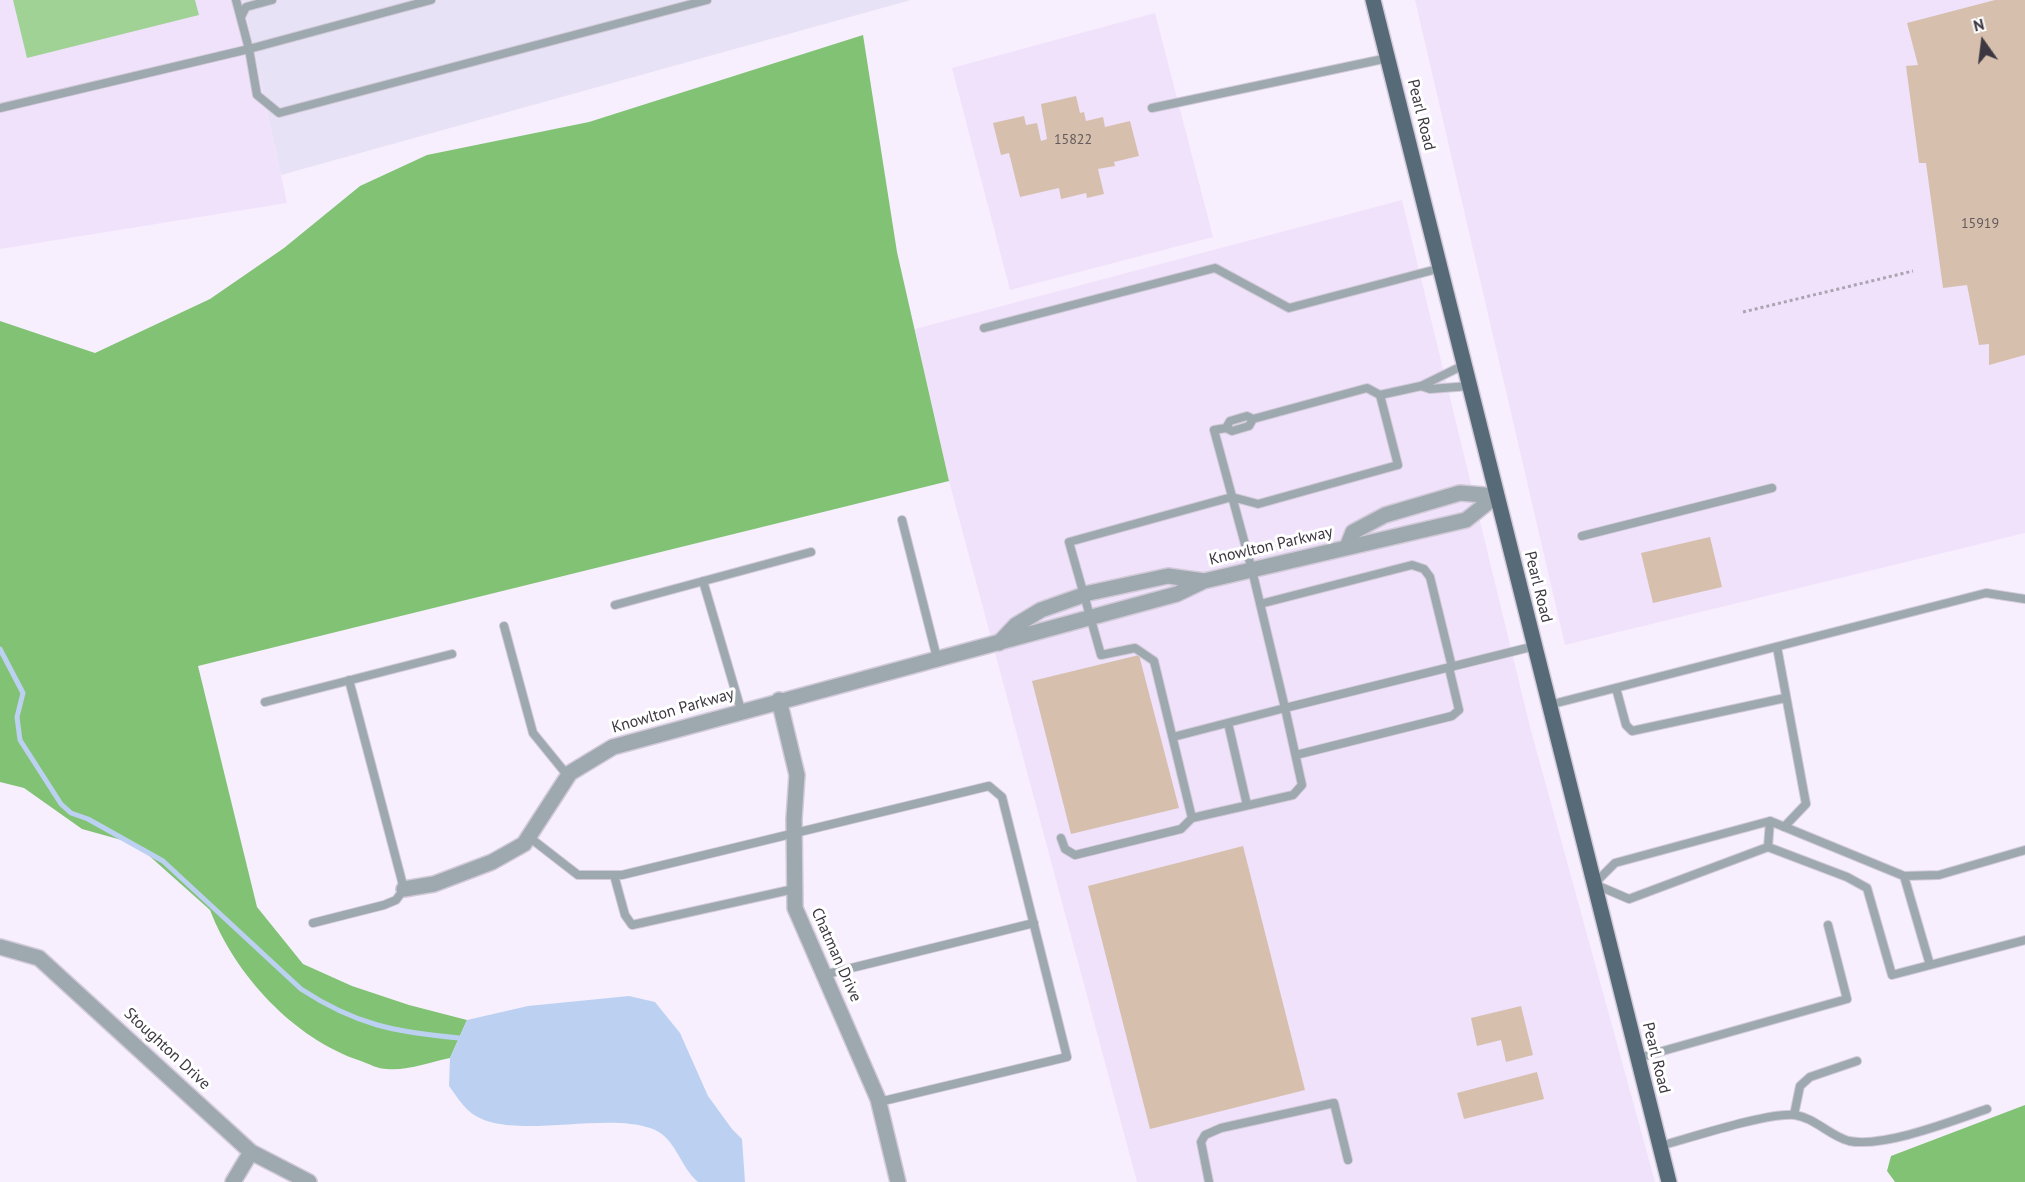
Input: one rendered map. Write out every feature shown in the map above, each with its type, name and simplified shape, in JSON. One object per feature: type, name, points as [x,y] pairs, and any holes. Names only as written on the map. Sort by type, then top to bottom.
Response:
[{"type":"main road","name":"Pearl Road","points":[[1373,0],[1669,1182]]},
{"type":"street","name":"Knowlton Parkway","points":[[1347,547],[1353,532],[1385,514],[1460,493],[1496,496]]},
{"type":"street","name":"Knowlton Parkway","points":[[404,889],[434,884],[492,862],[524,844],[568,776],[614,747],[741,710],[1176,594],[1204,581],[1347,547],[1364,546],[1466,520],[1496,496]]},
{"type":"street","name":"Knowlton Parkway","points":[[999,643],[1016,625],[1041,610],[1083,594],[1168,576],[1204,581]]},
{"type":"street","name":"Chatman Drive","points":[[779,700],[797,775],[794,834],[795,908],[879,1102],[898,1182]]},
{"type":"street","name":"Stoughton Drive","points":[[0,947],[39,958],[252,1152],[309,1182]]},
{"type":"street","points":[[233,1182],[252,1152]]},
{"type":"lane","points":[[236,0],[249,49],[257,96],[279,113],[707,0]]},
{"type":"lane","points":[[241,17],[246,7],[272,0]]},
{"type":"lane","points":[[0,108],[249,49],[406,3],[431,0]]},
{"type":"lane","points":[[1152,108],[1388,58]]},
{"type":"lane","points":[[984,328],[1215,268],[1288,308],[1441,268]]},
{"type":"lane","points":[[1061,838],[1065,849],[1075,855],[1181,829],[1192,818],[1293,795],[1302,785],[1252,570],[1214,430],[1226,428],[1233,431],[1249,426],[1254,419],[1367,388],[1380,395],[1421,386],[1464,365]]},
{"type":"lane","points":[[1421,386],[1430,389],[1470,386]]},
{"type":"lane","points":[[1192,818],[1154,661],[1135,648],[1101,655],[1069,542],[1232,497],[1258,504],[1398,465],[1380,395]]},
{"type":"lane","points":[[1582,536],[1772,488]]},
{"type":"lane","points":[[902,520],[937,658]]},
{"type":"lane","points":[[615,605],[811,552]]},
{"type":"lane","points":[[1260,604],[1412,565],[1419,566],[1430,577],[1459,710],[1452,716],[1296,755]]},
{"type":"lane","points":[[704,581],[741,710]]},
{"type":"lane","points":[[1550,705],[1986,593],[2025,599]]},
{"type":"lane","points":[[504,626],[533,733],[568,776]]},
{"type":"lane","points":[[1173,738],[1535,646]]},
{"type":"lane","points":[[1777,647],[1806,804],[1784,827]]},
{"type":"lane","points":[[265,702],[452,654]]},
{"type":"lane","points":[[313,923],[384,905],[396,900],[404,889],[349,680]]},
{"type":"lane","points":[[1616,688],[1626,725],[1632,731],[1785,698]]},
{"type":"lane","points":[[1228,723],[1247,805]]},
{"type":"lane","points":[[529,837],[578,875],[614,875],[989,786],[1002,797],[1067,1057],[879,1102]]},
{"type":"lane","points":[[1768,847],[1770,821]]},
{"type":"lane","points":[[2025,850],[1939,876],[1904,876],[1770,821],[1615,863],[1594,885],[1629,899],[1768,847],[1847,877],[1867,888],[1892,975],[2025,940]]},
{"type":"lane","points":[[614,875],[625,915],[632,925],[794,889]]},
{"type":"lane","points":[[1904,876],[1930,965]]},
{"type":"lane","points":[[824,975],[1034,923]]},
{"type":"lane","points":[[1638,1058],[1848,999],[1828,925]]},
{"type":"lane","points":[[1794,1115],[1800,1086],[1809,1077],[1857,1061]]},
{"type":"lane","points":[[1209,1182],[1201,1142],[1205,1135],[1221,1128],[1334,1103],[1348,1160]]},
{"type":"lane","points":[[1660,1146],[1770,1117],[1794,1115],[1818,1123],[1847,1140],[1874,1142],[1987,1110]]},
{"type":"path","points":[[1743,312],[1912,271]]},
{"type":"shaded area","points":[[0,0],[243,0],[287,203],[0,249]]},
{"type":"shaded area","points":[[243,0],[911,0],[281,175]]},
{"type":"shaded area","points":[[1415,0],[2025,0],[2025,533],[1565,645]]},
{"type":"shaded area","points":[[1155,13],[1213,237],[1010,290],[952,68]]},
{"type":"shaded area","points":[[1402,200],[1530,727],[1655,1182],[1137,1182],[949,481],[915,329]]},
{"type":"green space","points":[[13,0],[195,0],[199,15],[27,58]]},
{"type":"green space","points":[[863,35],[897,252],[949,481],[198,666],[257,907],[303,964],[352,986],[409,1005],[467,1020],[450,1058],[418,1066],[402,1069],[380,1068],[336,1051],[290,1021],[270,1002],[235,958],[210,910],[136,844],[82,829],[24,788],[0,782],[0,321],[95,353],[210,299],[284,248],[360,186],[427,155],[589,122]]},
{"type":"green space","points":[[2025,1105],[2025,1182],[1895,1182],[1887,1171],[1891,1156]]},
{"type":"water","points":[[629,996],[655,1002],[680,1033],[708,1096],[742,1139],[745,1182],[698,1182],[686,1168],[672,1144],[659,1132],[650,1128],[606,1123],[505,1125],[485,1120],[469,1111],[449,1086],[450,1058],[467,1020],[528,1006]]},
{"type":"building","points":[[1995,0],[2025,0],[2025,355],[1989,365],[1989,344],[1979,345],[1967,285],[1943,288],[1926,163],[1919,163],[1906,66],[1918,65],[1907,23]]},
{"type":"building","points":[[1076,96],[1080,113],[1084,112],[1086,121],[1103,117],[1105,127],[1130,121],[1139,156],[1114,162],[1115,166],[1098,169],[1104,194],[1087,198],[1086,193],[1061,199],[1059,188],[1020,197],[1009,153],[1001,155],[993,123],[1024,116],[1026,125],[1037,123],[1041,141],[1047,139],[1041,104]]},
{"type":"building","points":[[1710,537],[1722,587],[1653,603],[1641,553]]},
{"type":"building","points":[[1139,655],[1179,808],[1071,834],[1032,681]]},
{"type":"building","points":[[1243,846],[1305,1090],[1150,1129],[1088,886]]},
{"type":"building","points":[[1521,1006],[1533,1055],[1506,1062],[1501,1040],[1477,1046],[1471,1018]]},
{"type":"building","points":[[1537,1072],[1544,1099],[1464,1119],[1457,1093]]},
{"type":"waterway","points":[[0,649],[23,693],[17,717],[20,740],[61,804],[71,813],[88,819],[163,861],[301,989],[321,1001],[358,1019],[377,1025],[415,1033],[459,1038]]}]
